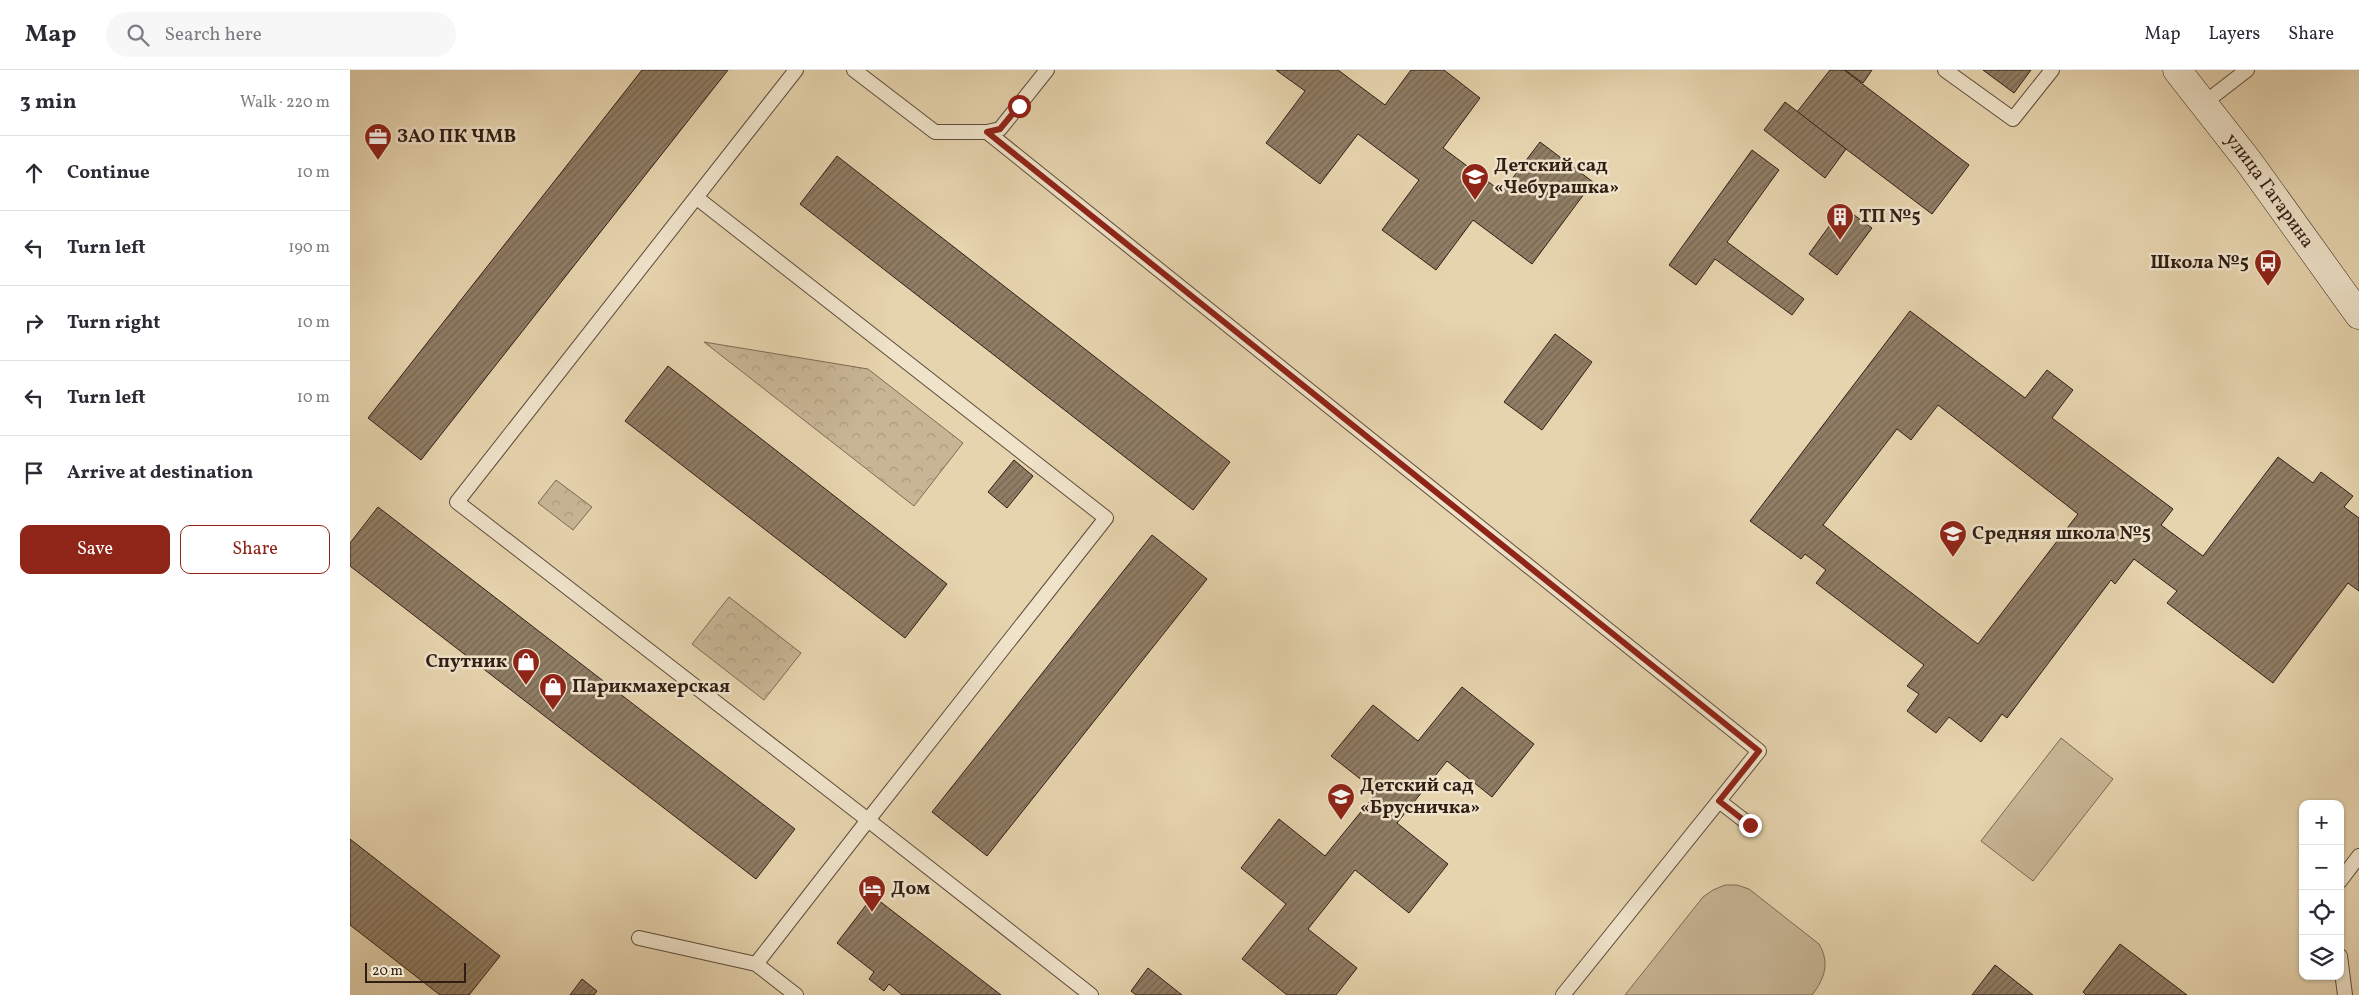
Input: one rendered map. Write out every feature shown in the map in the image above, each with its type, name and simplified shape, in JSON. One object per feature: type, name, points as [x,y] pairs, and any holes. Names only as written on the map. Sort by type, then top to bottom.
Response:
[{"type":"main road","name":"улица Гагарина","points":[[2177,70],[2248,162],[2359,315]]},
{"type":"lane","points":[[796,70],[457,502],[1091,995]]},
{"type":"lane","points":[[854,70],[936,132],[987,132],[1000,129],[1047,70]]},
{"type":"lane","points":[[1945,70],[2013,119],[2052,70]]},
{"type":"lane","points":[[2203,104],[2247,70]]},
{"type":"lane","points":[[987,132],[1759,751],[1563,995]]},
{"type":"lane","points":[[697,198],[1106,518],[756,964]]},
{"type":"lane","points":[[1719,801],[1750,825]]},
{"type":"lane","points":[[2344,876],[2359,856]]},
{"type":"lane","points":[[639,938],[756,964],[796,995]]},
{"type":"lane","points":[[2343,980],[2345,995]]},
{"type":"green space","points":[[704,342],[868,369],[963,443],[914,506]]},
{"type":"green space","points":[[556,480],[592,507],[573,530],[538,503]]},
{"type":"green space","points":[[729,597],[801,653],[764,700],[692,644]]},
{"type":"green space","points":[[2061,738],[2113,779],[2033,881],[1981,841]]},
{"type":"green space","points":[[1725,885],[1737,885],[1749,889],[1819,944],[1824,958],[1825,970],[1820,983],[1812,995],[1625,995],[1703,897]]},
{"type":"building","points":[[642,70],[728,70],[421,460],[368,418]]},
{"type":"building","points":[[1276,70],[1338,70],[1385,105],[1411,70],[1444,70],[1480,98],[1443,148],[1502,192],[1540,142],[1593,182],[1532,264],[1473,220],[1436,270],[1382,230],[1419,180],[1358,134],[1320,184],[1266,143],[1305,91]]},
{"type":"building","points":[[1830,70],[1844,70],[1969,165],[1932,214],[1797,112]]},
{"type":"building","points":[[1845,70],[1872,70],[1863,83]]},
{"type":"building","points":[[1983,70],[2031,70],[2014,93]]},
{"type":"building","points":[[1785,102],[1846,149],[1825,178],[1764,130]]},
{"type":"building","points":[[1752,150],[1779,170],[1727,242],[1804,299],[1792,315],[1715,259],[1696,285],[1669,265]]},
{"type":"building","points":[[837,156],[1230,462],[1193,510],[800,204]]},
{"type":"building","name":"ТП №5","points":[[1843,207],[1872,228],[1837,275],[1809,254]]},
{"type":"building","points":[[1910,311],[2025,398],[2047,370],[2073,390],[2052,418],[2173,509],[2161,525],[2203,556],[2278,457],[2313,483],[2321,472],[2353,496],[2344,507],[2359,518],[2359,591],[2348,583],[2273,683],[2167,603],[2177,591],[2134,559],[2115,584],[2111,580],[2007,718],[2002,714],[1981,742],[1949,717],[1936,733],[1907,711],[1919,694],[1907,686],[1924,665],[1816,583],[1826,570],[1805,554],[1801,559],[1750,521]],"holes":[[[1938,405],[2078,514],[1978,644],[1823,525],[1897,429],[1911,440]]]},
{"type":"building","points":[[1555,334],[1592,362],[1542,430],[1504,402]]},
{"type":"building","points":[[668,366],[947,584],[905,638],[625,421]]},
{"type":"building","points":[[1014,460],[1033,476],[1007,508],[988,492]]},
{"type":"building","points":[[378,507],[795,829],[756,879],[350,566],[350,543]]},
{"type":"building","points":[[1152,535],[1207,579],[987,856],[932,812]]},
{"type":"building","points":[[1462,687],[1534,744],[1492,797],[1447,761],[1397,823],[1448,864],[1409,913],[1355,870],[1308,929],[1357,968],[1336,995],[1287,995],[1242,959],[1286,904],[1241,868],[1279,819],[1325,856],[1377,792],[1331,756],[1373,705],[1418,741]]},
{"type":"building","points":[[350,839],[500,956],[469,995],[440,995],[350,925]]},
{"type":"building","points":[[873,896],[1001,995],[902,995],[889,984],[884,991],[869,979],[874,972],[837,943]]},
{"type":"building","points":[[2120,944],[2187,995],[2086,995],[2083,992]]},
{"type":"building","points":[[1995,965],[2033,995],[1972,995]]},
{"type":"building","points":[[1148,968],[1182,995],[1136,995],[1131,991]]},
{"type":"building","points":[[582,979],[597,991],[594,995],[570,995]]},
{"type":"place","name":"ЗАО ПК ЧМВ","points":[[378,161]]},
{"type":"place","name":"Детский сад «Чебурашка»","points":[[1475,201]]},
{"type":"place","name":"ТП №5","points":[[1840,241]]},
{"type":"place","name":"Школа №5","points":[[2268,287]]},
{"type":"place","name":"Средняя школа №5","points":[[1953,558]]},
{"type":"place","name":"Спутник","points":[[526,686]]},
{"type":"place","name":"Парикмахерская","points":[[553,711]]},
{"type":"place","name":"Детский сад «Брусничка»","points":[[1341,821]]},
{"type":"place","name":"Дом","points":[[872,913]]},
{"type":"route","points":[[1019,106],[1000,129],[987,132],[1759,751],[1719,801],[1750,825]]}]
